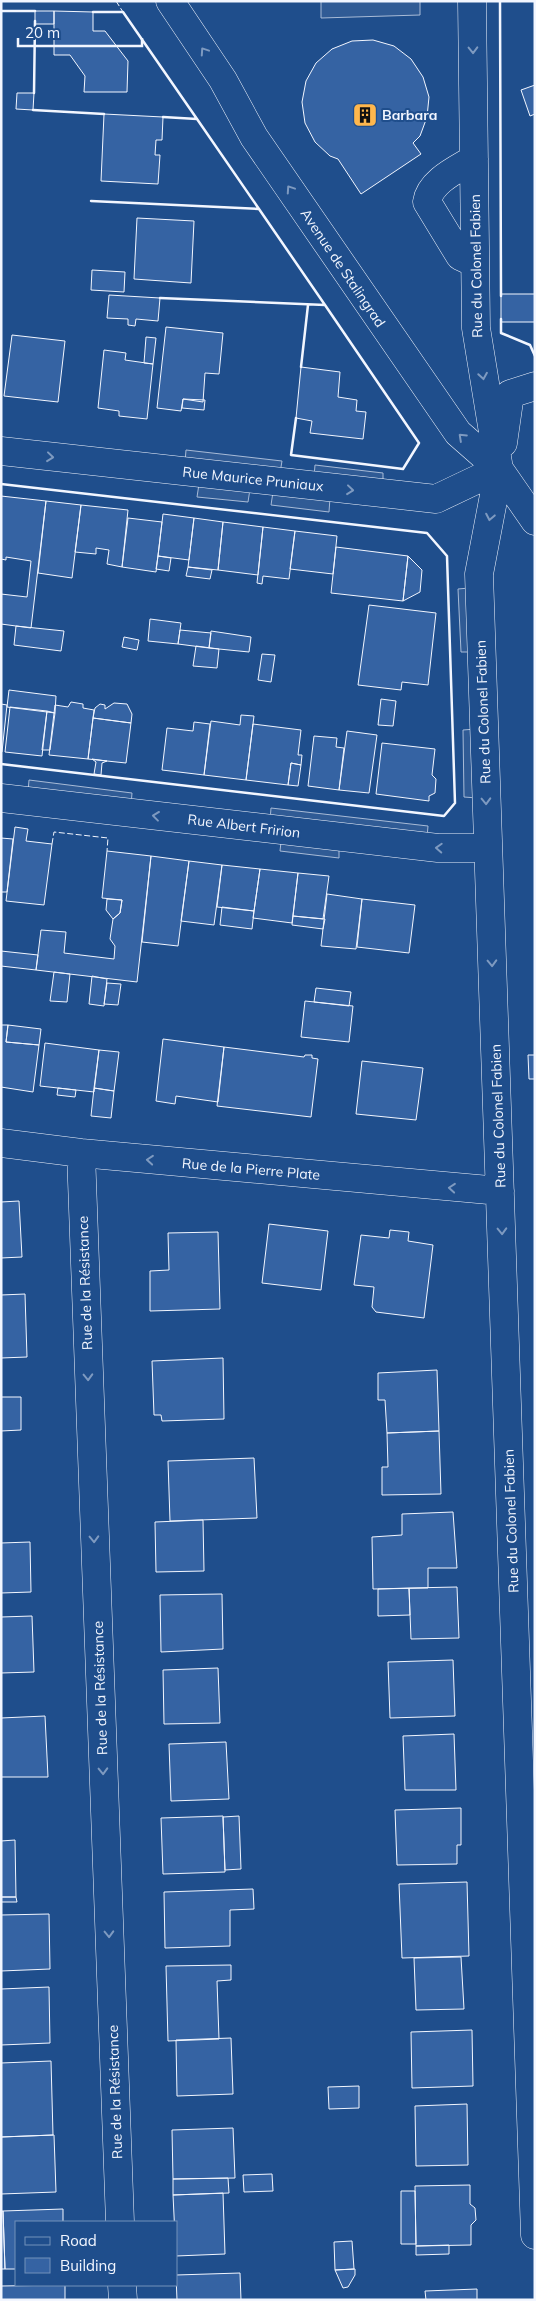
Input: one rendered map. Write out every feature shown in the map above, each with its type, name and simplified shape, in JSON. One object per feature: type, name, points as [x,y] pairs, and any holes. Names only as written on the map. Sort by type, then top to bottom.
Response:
[{"type":"street","name":"Avenue de Stalingrad","points":[[170,1],[224,80],[254,137],[452,426],[499,469],[535,521]]},
{"type":"street","name":"Rue du Colonel Fabien","points":[[472,1],[476,328],[499,469],[479,574],[535,2235]]},
{"type":"street","points":[[474,158],[435,186],[428,193],[427,202],[460,256],[475,263]]},
{"type":"street","points":[[499,469],[510,394],[535,386]]},
{"type":"street","name":"Rue Maurice Pruniaux","points":[[1,451],[436,499],[499,469]]},
{"type":"street","name":"Rue Albert Fririon","points":[[1,798],[438,848],[488,848]]},
{"type":"street","name":"Rue de la Pierre Plate","points":[[1,1143],[80,1153],[500,1191]]},
{"type":"street","name":"Rue de la Résistance","points":[[80,1153],[120,2221]]},
{"type":"street","points":[[122,2286],[123,2300]]},
{"type":"shaded area","points":[[321,1],[420,1],[420,15],[321,18]]},
{"type":"shaded area","points":[[186,450],[282,461],[280,473],[185,462]]},
{"type":"shaded area","points":[[315,465],[383,473],[383,485],[314,477]]},
{"type":"shaded area","points":[[199,484],[250,489],[248,502],[197,497]]},
{"type":"shaded area","points":[[273,492],[330,498],[329,512],[271,505]]},
{"type":"shaded area","points":[[469,588],[471,652],[461,652],[458,589]]},
{"type":"shaded area","points":[[476,729],[477,798],[464,797],[463,730]]},
{"type":"shaded area","points":[[29,780],[132,793],[131,805],[28,792]]},
{"type":"shaded area","points":[[271,808],[428,826],[427,838],[270,821]]},
{"type":"shaded area","points":[[281,842],[339,849],[339,858],[280,851]]},
{"type":"building","points":[[35,11],[54,11],[54,24],[35,24]]},
{"type":"building","points":[[54,11],[93,12],[93,31],[105,31],[128,61],[127,92],[84,92],[85,76],[70,55],[54,55]]},
{"type":"building","name":"Barbara","points":[[373,40],[394,46],[411,59],[423,77],[429,97],[427,117],[420,136],[413,143],[421,154],[361,194],[338,159],[330,156],[315,142],[305,123],[302,102],[306,81],[316,63],[332,49],[352,41]]},
{"type":"building","points":[[535,85],[535,114],[530,116],[521,90]]},
{"type":"building","points":[[17,93],[34,93],[33,110],[16,109]]},
{"type":"building","points":[[104,114],[163,117],[162,140],[156,140],[155,155],[160,155],[158,184],[101,181]]},
{"type":"building","points":[[137,218],[194,221],[191,283],[134,279]]},
{"type":"building","points":[[92,270],[125,272],[124,292],[91,290]]},
{"type":"building","points":[[501,294],[535,294],[535,322],[501,322]]},
{"type":"building","points":[[109,295],[160,298],[158,321],[136,319],[135,326],[128,325],[128,319],[107,318]]},
{"type":"building","points":[[166,327],[223,333],[219,374],[205,373],[203,402],[183,399],[181,411],[157,408]]},
{"type":"building","points":[[12,335],[65,341],[58,402],[4,396]]},
{"type":"building","points":[[146,337],[156,338],[153,364],[144,363]]},
{"type":"building","points":[[104,350],[126,353],[125,360],[153,364],[147,419],[119,416],[119,411],[98,408]]},
{"type":"building","points":[[301,367],[340,372],[338,397],[357,400],[356,411],[366,412],[363,439],[310,433],[312,421],[296,418]]},
{"type":"building","points":[[183,399],[205,400],[204,410],[182,408]]},
{"type":"building","points":[[1,496],[46,501],[31,628],[1,624],[1,594],[27,597],[31,561],[6,557],[6,560],[1,559]]},
{"type":"building","points":[[46,501],[81,505],[72,578],[38,573]]},
{"type":"building","points":[[81,505],[128,510],[122,567],[107,564],[109,550],[96,548],[96,554],[75,552]]},
{"type":"building","points":[[163,514],[194,518],[189,560],[158,556]]},
{"type":"building","points":[[128,518],[162,522],[156,572],[122,567]]},
{"type":"building","points":[[194,518],[223,522],[218,570],[188,567]]},
{"type":"building","points":[[223,522],[263,527],[258,575],[218,570]]},
{"type":"building","points":[[263,527],[295,531],[289,579],[263,576],[262,584],[257,583]]},
{"type":"building","points":[[295,531],[337,536],[333,574],[290,569]]},
{"type":"building","points":[[336,547],[408,556],[403,601],[331,593]]},
{"type":"building","points":[[158,556],[171,558],[169,571],[156,569]]},
{"type":"building","points":[[408,556],[422,570],[420,592],[403,601]]},
{"type":"building","points":[[188,567],[212,570],[210,579],[186,576]]},
{"type":"building","points":[[369,605],[436,613],[428,685],[402,682],[401,690],[358,685]]},
{"type":"building","points":[[150,619],[181,623],[178,644],[148,641]]},
{"type":"building","points":[[16,626],[64,631],[61,651],[14,645]]},
{"type":"building","points":[[180,630],[211,633],[209,648],[178,644]]},
{"type":"building","points":[[211,631],[251,637],[249,652],[209,648]]},
{"type":"building","points":[[124,637],[139,640],[137,650],[122,647]]},
{"type":"building","points":[[196,646],[219,649],[217,668],[193,666]]},
{"type":"building","points":[[262,654],[275,655],[271,682],[258,680]]},
{"type":"building","points":[[9,690],[56,696],[55,713],[7,707]]},
{"type":"building","points":[[381,699],[396,701],[393,726],[378,725]]},
{"type":"building","points":[[71,702],[83,704],[83,708],[94,710],[88,759],[49,755],[55,705],[68,707]]},
{"type":"building","points":[[114,703],[127,704],[132,714],[131,723],[93,718],[95,708],[100,704],[105,705],[105,709]]},
{"type":"building","points":[[1,704],[7,705],[2,752],[1,752]]},
{"type":"building","points":[[10,707],[47,711],[42,756],[5,752]]},
{"type":"building","points":[[47,711],[55,713],[50,750],[42,750]]},
{"type":"building","points":[[241,715],[254,716],[246,780],[204,775],[211,721],[240,725]]},
{"type":"building","points":[[93,718],[131,723],[126,763],[88,759]]},
{"type":"building","points":[[194,722],[210,724],[204,775],[162,770],[167,728],[193,731]]},
{"type":"building","points":[[253,724],[301,730],[298,755],[302,755],[301,765],[291,763],[288,785],[246,780]]},
{"type":"building","points":[[347,731],[377,735],[369,793],[339,790]]},
{"type":"building","points":[[314,736],[337,738],[336,747],[344,748],[339,790],[308,786]]},
{"type":"building","points":[[382,743],[435,749],[432,775],[436,779],[435,793],[429,796],[429,801],[376,794]]},
{"type":"building","points":[[92,759],[107,761],[102,763],[101,775],[94,774],[96,762]]},
{"type":"building","points":[[291,763],[301,765],[298,786],[288,785]]},
{"type":"building","points":[[15,827],[28,829],[26,841],[52,844],[44,905],[6,901]]},
{"type":"building","points":[[1,838],[13,839],[7,892],[1,892]]},
{"type":"building","points":[[107,851],[151,856],[137,982],[36,970],[41,930],[66,932],[64,953],[114,959],[115,946],[110,939],[113,919],[120,913],[122,900],[102,898]]},
{"type":"building","points":[[151,856],[189,861],[178,946],[142,942]]},
{"type":"building","points":[[189,861],[222,865],[214,925],[181,921]]},
{"type":"building","points":[[222,865],[260,869],[254,911],[217,907]]},
{"type":"building","points":[[260,869],[298,873],[292,923],[253,918]]},
{"type":"building","points":[[298,873],[329,876],[323,919],[293,916]]},
{"type":"building","points":[[327,894],[362,899],[356,949],[321,946]]},
{"type":"building","points":[[107,899],[122,900],[120,913],[113,919],[106,910]]},
{"type":"building","points":[[362,899],[415,905],[409,953],[357,947]]},
{"type":"building","points":[[222,907],[254,911],[252,929],[220,925]]},
{"type":"building","points":[[293,916],[325,919],[323,929],[292,925]]},
{"type":"building","points":[[1,951],[38,955],[36,970],[1,966]]},
{"type":"building","points":[[54,972],[70,974],[67,1002],[50,1001]]},
{"type":"building","points":[[92,976],[107,979],[104,1006],[89,1004]]},
{"type":"building","points":[[107,983],[121,984],[118,1005],[104,1004]]},
{"type":"building","points":[[316,988],[351,992],[349,1006],[314,1002]]},
{"type":"building","points":[[305,1001],[353,1006],[349,1042],[301,1037]]},
{"type":"building","points":[[1,1025],[8,1025],[6,1042],[39,1045],[33,1092],[1,1087]]},
{"type":"building","points":[[8,1025],[41,1029],[39,1045],[6,1042]]},
{"type":"building","points":[[163,1039],[224,1047],[218,1102],[176,1096],[175,1104],[156,1101]]},
{"type":"building","points":[[45,1043],[99,1050],[94,1092],[40,1086]]},
{"type":"building","points":[[224,1047],[304,1057],[305,1055],[312,1055],[312,1058],[318,1059],[311,1117],[217,1106]]},
{"type":"building","points":[[99,1050],[119,1052],[114,1091],[94,1088]]},
{"type":"building","points":[[528,1055],[535,1055],[535,1079],[529,1079]]},
{"type":"building","points":[[362,1061],[423,1068],[416,1120],[356,1114]]},
{"type":"building","points":[[58,1088],[76,1090],[75,1097],[57,1095]]},
{"type":"building","points":[[94,1088],[114,1091],[111,1118],[91,1116]]},
{"type":"building","points":[[19,1201],[22,1257],[1,1258],[1,1202]]},
{"type":"building","points":[[269,1224],[328,1231],[321,1290],[262,1283]]},
{"type":"building","points":[[390,1230],[409,1232],[408,1241],[433,1245],[424,1318],[376,1312],[372,1307],[374,1287],[354,1285],[361,1235],[389,1238]]},
{"type":"building","points":[[218,1232],[220,1309],[150,1311],[150,1271],[169,1270],[168,1233]]},
{"type":"building","points":[[25,1294],[27,1357],[1,1358],[1,1295]]},
{"type":"building","points":[[223,1358],[224,1419],[162,1421],[161,1415],[154,1415],[152,1361]]},
{"type":"building","points":[[437,1370],[439,1431],[387,1433],[385,1400],[378,1400],[378,1373]]},
{"type":"building","points":[[1,1397],[21,1397],[21,1430],[1,1431]]},
{"type":"building","points":[[439,1431],[441,1494],[382,1495],[382,1467],[388,1467],[387,1433]]},
{"type":"building","points":[[254,1458],[257,1518],[170,1521],[168,1461]]},
{"type":"building","points":[[453,1512],[457,1568],[428,1568],[428,1588],[373,1589],[372,1537],[402,1535],[402,1514]]},
{"type":"building","points":[[203,1520],[204,1571],[156,1572],[155,1522]]},
{"type":"building","points":[[30,1542],[31,1592],[1,1593],[1,1543]]},
{"type":"building","points":[[457,1587],[459,1638],[411,1639],[409,1588]]},
{"type":"building","points":[[409,1588],[410,1615],[378,1616],[378,1589]]},
{"type":"building","points":[[222,1594],[223,1649],[161,1652],[160,1595]]},
{"type":"building","points":[[32,1616],[34,1672],[1,1673],[1,1617]]},
{"type":"building","points":[[453,1660],[455,1716],[390,1718],[388,1662]]},
{"type":"building","points":[[218,1668],[220,1723],[164,1724],[163,1670]]},
{"type":"building","points":[[45,1716],[48,1777],[1,1777],[1,1718]]},
{"type":"building","points":[[454,1734],[456,1790],[405,1790],[403,1736]]},
{"type":"building","points":[[226,1742],[229,1799],[171,1801],[169,1744]]},
{"type":"building","points":[[461,1808],[461,1845],[457,1845],[457,1864],[397,1865],[395,1810]]},
{"type":"building","points":[[223,1816],[225,1872],[163,1874],[161,1818]]},
{"type":"building","points":[[239,1816],[241,1869],[225,1870],[223,1817]]},
{"type":"building","points":[[15,1840],[16,1897],[1,1897],[1,1841]]},
{"type":"building","points":[[467,1882],[469,1956],[402,1958],[399,1884]]},
{"type":"building","points":[[253,1889],[254,1909],[230,1910],[230,1946],[165,1948],[164,1892]]},
{"type":"building","points":[[1,1897],[16,1897],[17,1902],[1,1902]]},
{"type":"building","points":[[49,1914],[50,1969],[1,1971],[1,1915]]},
{"type":"building","points":[[461,1957],[464,2009],[416,2010],[414,1958]]},
{"type":"building","points":[[231,1965],[231,1980],[217,1981],[219,2039],[168,2041],[166,1966]]},
{"type":"building","points":[[49,1987],[50,2043],[1,2045],[1,1989]]},
{"type":"building","points":[[472,2030],[473,2086],[412,2088],[411,2032]]},
{"type":"building","points":[[231,2038],[233,2094],[177,2096],[176,2040]]},
{"type":"building","points":[[51,2061],[53,2135],[1,2137],[1,2063]]},
{"type":"building","points":[[359,2086],[359,2108],[329,2109],[328,2087]]},
{"type":"building","points":[[467,2104],[468,2165],[416,2166],[415,2106]]},
{"type":"building","points":[[233,2128],[235,2178],[173,2179],[172,2130]]},
{"type":"building","points":[[54,2135],[56,2192],[1,2194],[1,2137]]},
{"type":"building","points":[[272,2174],[273,2191],[244,2192],[243,2175]]},
{"type":"building","points":[[228,2178],[229,2193],[173,2195],[173,2179]]},
{"type":"building","points":[[470,2185],[470,2204],[475,2208],[476,2220],[471,2225],[471,2245],[416,2246],[415,2186]]},
{"type":"building","points":[[401,2191],[415,2191],[416,2244],[401,2244]]},
{"type":"building","points":[[223,2193],[225,2254],[178,2256],[178,2221],[174,2221],[173,2195]]},
{"type":"building","points":[[63,2209],[63,2221],[15,2221],[15,2269],[5,2269],[3,2211]]},
{"type":"building","points":[[1,2211],[3,2211],[5,2269],[1,2269]]},
{"type":"building","points":[[352,2241],[354,2269],[335,2270],[334,2242]]},
{"type":"building","points":[[449,2245],[449,2254],[416,2255],[416,2246]]},
{"type":"building","points":[[355,2269],[355,2275],[348,2287],[343,2288],[335,2270]]},
{"type":"building","points":[[240,2273],[241,2300],[177,2300],[178,2275]]},
{"type":"building","points":[[1,2286],[65,2286],[65,2300],[1,2300]]},
{"type":"building","points":[[477,2289],[477,2300],[426,2300],[425,2291]]},
{"type":"fence","points":[[116,1],[123,12]]},
{"type":"fence","points":[[52,844],[54,832],[108,838],[107,851]]},
{"type":"wall","points":[[500,1],[501,296]]},
{"type":"wall","points":[[1,11],[35,11]]},
{"type":"wall","points":[[93,12],[123,12],[197,119],[163,117]]},
{"type":"wall","points":[[34,93],[35,21]]},
{"type":"wall","points":[[33,110],[104,114]]},
{"type":"wall","points":[[91,201],[259,209],[197,119]]},
{"type":"wall","points":[[160,298],[325,305],[259,209]]},
{"type":"wall","points":[[301,367],[308,305]]},
{"type":"wall","points":[[296,418],[291,455],[403,469],[419,443],[325,305]]},
{"type":"wall","points":[[501,319],[501,333],[530,345],[535,356]]},
{"type":"wall","points":[[1,484],[427,533],[447,556],[455,803],[444,816],[1,764]]},
{"type":"place","name":"Barbara","points":[[365,115]]}]
